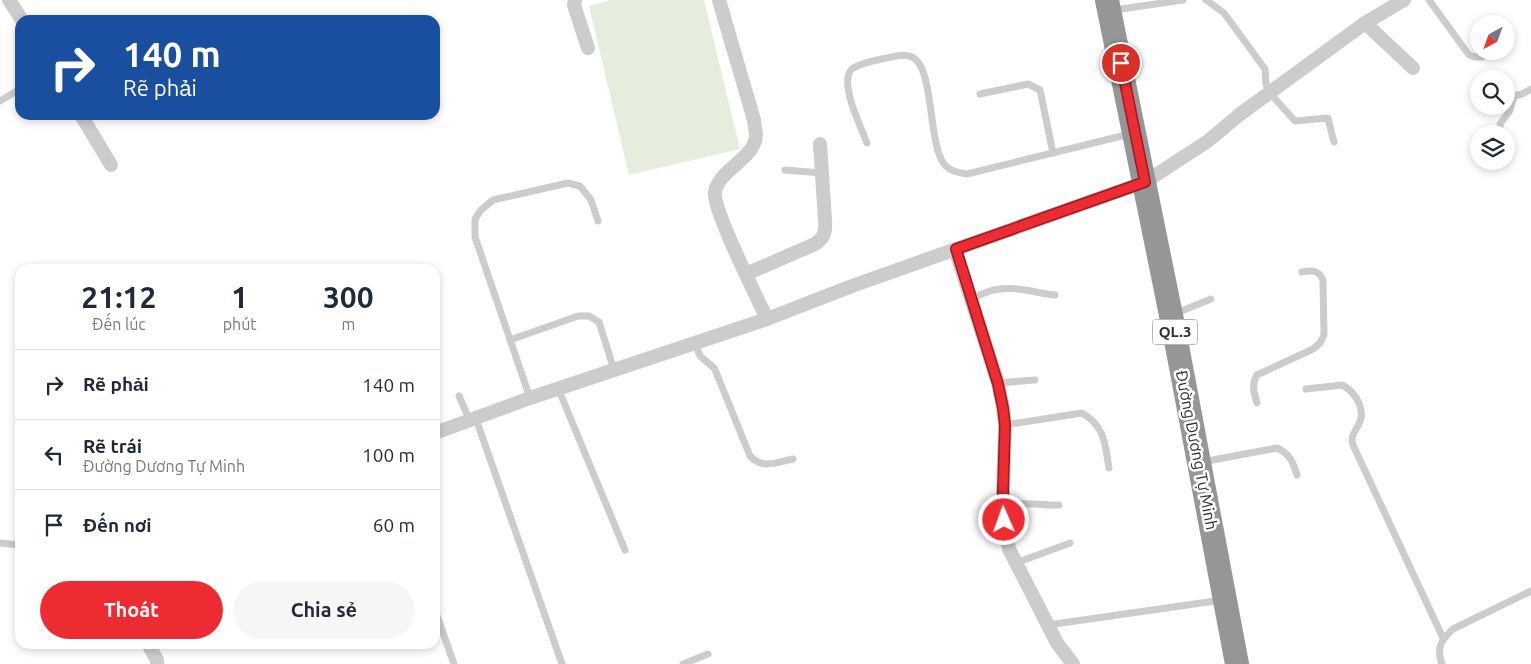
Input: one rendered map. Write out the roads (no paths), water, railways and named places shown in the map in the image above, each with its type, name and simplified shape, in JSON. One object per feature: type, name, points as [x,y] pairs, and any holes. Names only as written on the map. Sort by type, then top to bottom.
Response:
[{"type":"highway","name":"Đường Dương Tự Minh","points":[[1108,6],[1136,133],[1237,664]]},
{"type":"street","points":[[9,0],[19,15]]},
{"type":"street","points":[[575,0],[574,6],[588,48]]},
{"type":"street","points":[[719,0],[754,120],[756,136],[750,149],[740,162],[722,177],[714,194],[730,239],[767,319]]},
{"type":"street","points":[[440,431],[558,388],[767,319],[852,286],[1145,182],[1208,142],[1269,92],[1365,23],[1404,0]]},
{"type":"street","points":[[1365,23],[1413,68]]},
{"type":"street","points":[[84,120],[111,164]]},
{"type":"street","points":[[746,274],[815,244],[824,236],[826,231],[820,144]]},
{"type":"street","points":[[956,249],[998,384],[1005,425],[1003,504],[1009,549],[1057,643],[1073,664]]},
{"type":"street","points":[[151,649],[157,664]]},
{"type":"lane","points":[[1108,6],[1183,0]]},
{"type":"lane","points":[[1206,0],[1224,12],[1265,69],[1266,84],[1269,92],[1295,121],[1328,118],[1334,142]]},
{"type":"lane","points":[[1429,0],[1470,55]]},
{"type":"lane","points":[[867,143],[850,96],[847,79],[852,69],[868,62],[903,55],[914,58],[924,70],[938,151],[944,164],[956,172],[967,174],[1136,133]]},
{"type":"lane","points":[[980,94],[1028,84],[1040,90],[1053,153]]},
{"type":"lane","points":[[1500,125],[1509,112],[1514,96],[1531,89]]},
{"type":"lane","points":[[0,101],[15,92]]},
{"type":"lane","points":[[785,170],[822,173]]},
{"type":"lane","points":[[530,398],[475,237],[475,219],[481,210],[493,200],[568,183],[580,186],[591,200],[598,221]]},
{"type":"lane","points":[[1256,403],[1253,382],[1257,375],[1313,349],[1320,343],[1324,335],[1324,280],[1321,274],[1316,272],[1310,270],[1302,272]]},
{"type":"lane","points":[[971,299],[991,290],[1002,289],[1018,289],[1037,294],[1055,295]]},
{"type":"lane","points":[[1171,315],[1211,299]]},
{"type":"lane","points":[[510,340],[578,316],[589,316],[599,322],[614,370]]},
{"type":"lane","points":[[695,343],[700,356],[716,372],[750,456],[756,462],[763,465],[793,459]]},
{"type":"lane","points":[[998,384],[1035,380]]},
{"type":"lane","points":[[1306,389],[1342,385],[1347,387],[1355,396],[1361,409],[1361,419],[1352,437],[1353,445],[1443,638]]},
{"type":"lane","points":[[558,388],[625,550]]},
{"type":"lane","points":[[458,396],[473,420],[562,664]]},
{"type":"lane","points":[[1005,425],[1082,413],[1093,419],[1100,430],[1106,445],[1109,468]]},
{"type":"lane","points":[[1199,463],[1277,448],[1286,452],[1292,459],[1297,475]]},
{"type":"lane","points":[[1003,504],[1019,502],[1033,505],[1059,505]]},
{"type":"lane","points":[[0,543],[15,544]]},
{"type":"lane","points":[[1016,562],[1070,543]]},
{"type":"lane","points":[[1442,664],[1439,647],[1443,638],[1453,629],[1531,591]]},
{"type":"lane","points":[[1048,625],[1225,600]]},
{"type":"lane","points":[[440,624],[454,664]]},
{"type":"lane","points":[[683,664],[708,654]]}]
